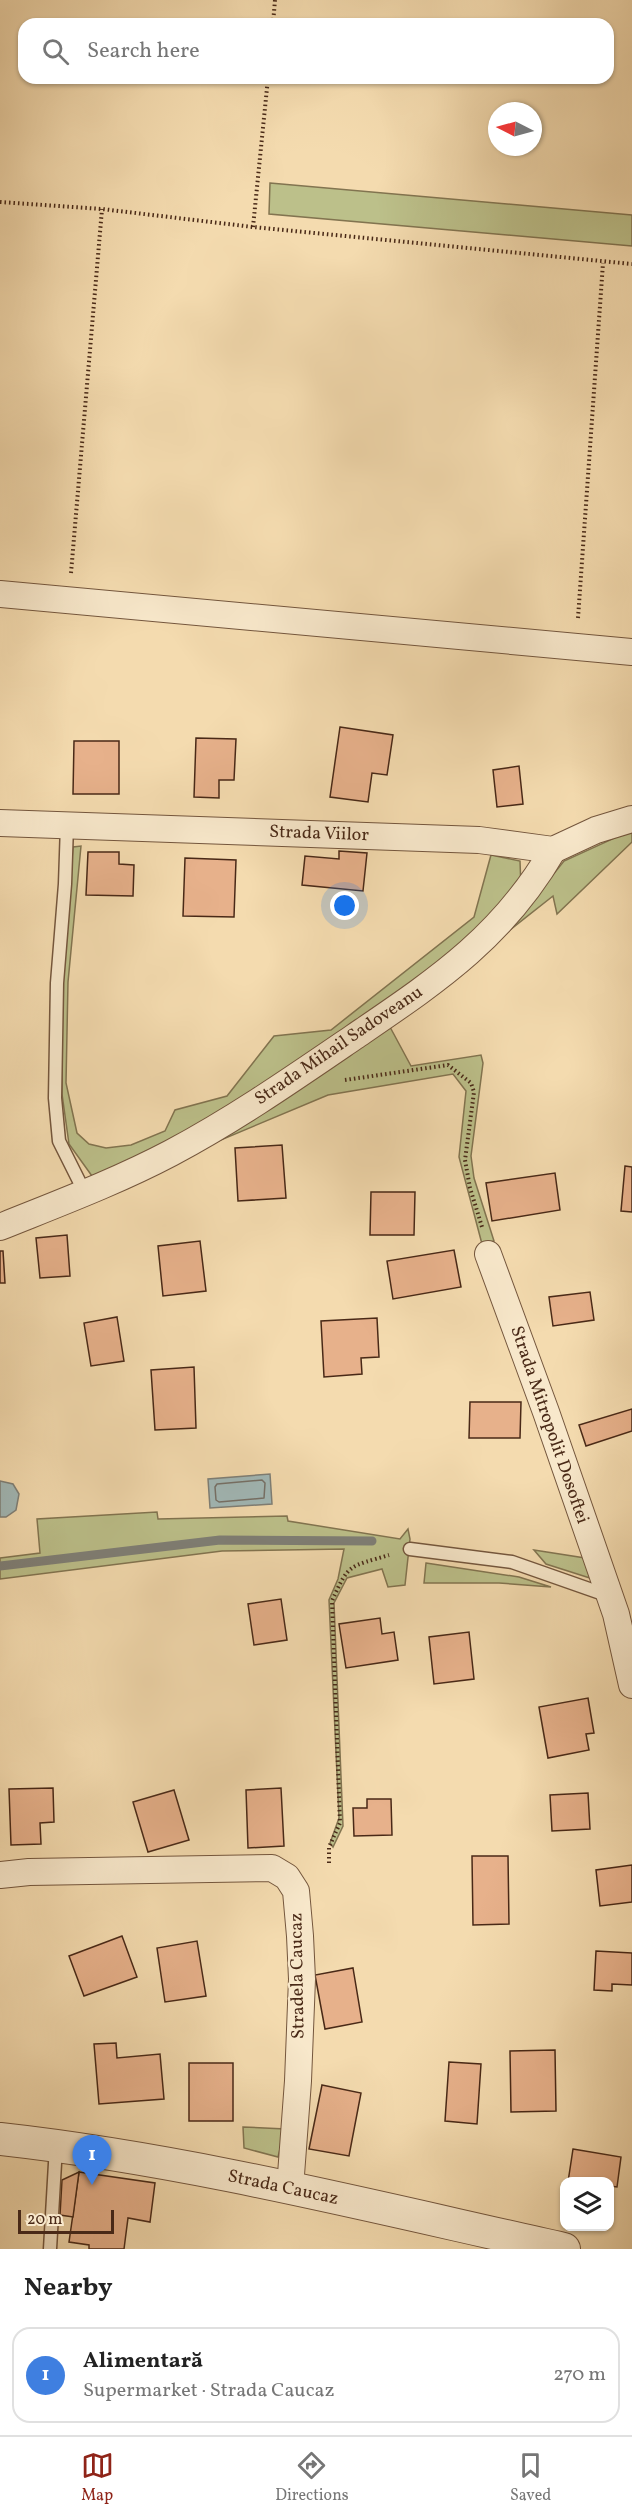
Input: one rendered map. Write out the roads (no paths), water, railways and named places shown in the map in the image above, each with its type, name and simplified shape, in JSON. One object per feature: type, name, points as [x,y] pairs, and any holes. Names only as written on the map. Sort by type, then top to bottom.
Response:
[{"type":"street","points":[[0,594],[632,652]]},
{"type":"street","points":[[554,850],[596,830],[632,819]]},
{"type":"street","name":"Strada Viilor","points":[[0,823],[479,840],[554,850]]},
{"type":"street","name":"Strada Mihail Sadoveanu","points":[[0,1227],[85,1193],[169,1154],[231,1119],[373,1024],[461,961],[502,922],[534,883],[554,850]]},
{"type":"street","name":"Strada Mitropolit Dosoftei","points":[[488,1254],[619,1609],[632,1685]]},
{"type":"street","name":"Stradela Caucaz","points":[[0,1875],[29,1872],[272,1868],[287,1876],[296,1891],[302,1979],[298,2081],[290,2188]]},
{"type":"street","name":"Strada Caucaz","points":[[0,2139],[56,2145],[290,2188],[564,2249]]},
{"type":"lane","points":[[67,825],[66,884],[57,983],[55,1098],[59,1141],[85,1193]]},
{"type":"lane","points":[[410,1549],[512,1562],[619,1609]]},
{"type":"lane","points":[[50,2249],[56,2145]]},
{"type":"water","points":[[270,1474],[272,1504],[210,1508],[208,1479]]},
{"type":"water","points":[[0,1481],[13,1484],[19,1494],[16,1510],[6,1517],[0,1517]]},
{"type":"waterway","points":[[0,1566],[220,1540],[372,1541]]},
{"type":"place","name":"Alimentară","points":[[92,2185]]}]
